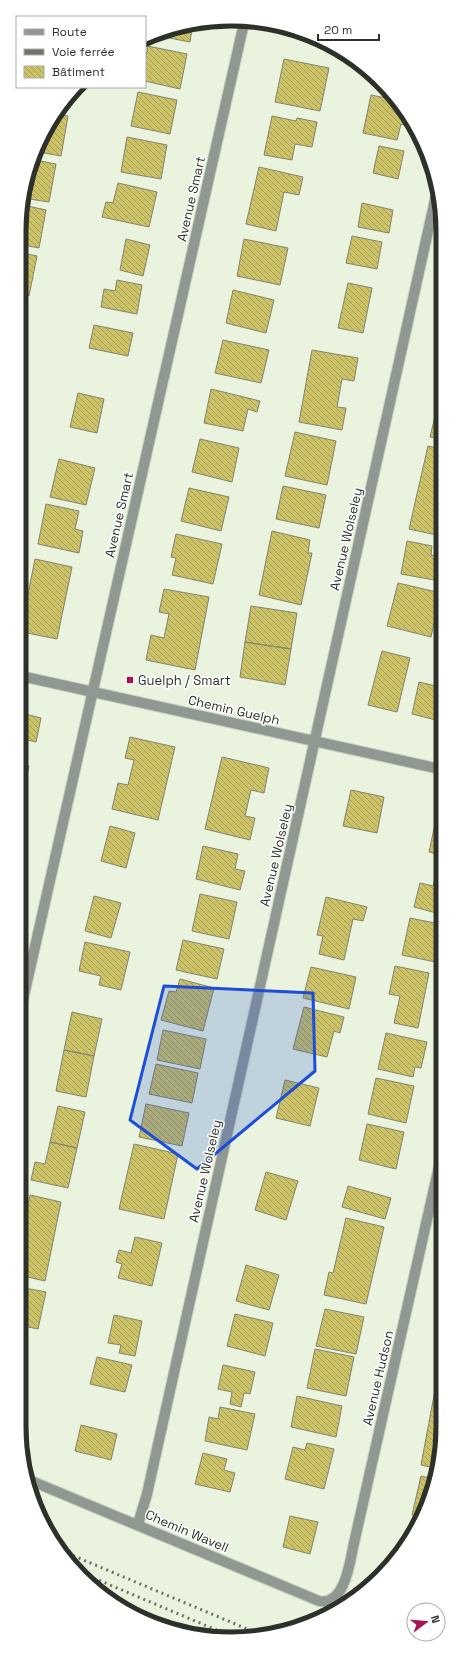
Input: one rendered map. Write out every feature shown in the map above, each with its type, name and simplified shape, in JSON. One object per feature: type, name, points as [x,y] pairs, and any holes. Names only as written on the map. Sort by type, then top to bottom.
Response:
[{"type":"street","name":"Avenue Smart","points":[[26,987],[243,26]]},
{"type":"street","name":"Avenue Wolseley","points":[[138,1524],[147,1494],[434,207]]},
{"type":"street","name":"Chemin Guelph","points":[[26,677],[436,768]]},
{"type":"street","name":"Avenue Hudson","points":[[335,1597],[343,1585],[352,1550],[436,1180]]},
{"type":"street","name":"Chemin Wavell","points":[[34,1482],[138,1524],[319,1601],[326,1601],[335,1597]]},
{"type":"highlighted area","points":[[164,986],[313,993],[315,1071],[197,1169],[130,1120]]},
{"type":"building","points":[[192,30],[190,42],[165,37]]},
{"type":"building","points":[[148,46],[187,54],[180,89],[146,81],[146,56]]},
{"type":"building","points":[[284,59],[329,68],[320,111],[275,102]]},
{"type":"building","points":[[138,92],[177,100],[170,134],[131,126]]},
{"type":"building","points":[[371,95],[387,98],[407,126],[401,124],[397,140],[363,133]]},
{"type":"building","points":[[62,115],[68,116],[61,156],[42,153],[53,128]]},
{"type":"building","points":[[272,116],[296,121],[297,118],[317,122],[312,147],[295,144],[292,160],[264,155]]},
{"type":"building","points":[[127,137],[167,145],[161,179],[121,172]]},
{"type":"building","points":[[379,146],[404,151],[398,179],[373,173]]},
{"type":"building","points":[[39,161],[56,164],[49,202],[29,199],[33,178]]},
{"type":"building","points":[[259,167],[303,177],[299,195],[284,192],[276,231],[246,224]]},
{"type":"building","points":[[118,183],[157,192],[149,227],[102,217],[106,202],[113,203]]},
{"type":"building","points":[[362,203],[393,210],[389,233],[358,227]]},
{"type":"building","points":[[28,206],[46,210],[39,248],[26,246]]},
{"type":"building","points":[[352,236],[382,242],[377,269],[346,263]]},
{"type":"building","points":[[126,239],[150,245],[143,276],[120,270]]},
{"type":"building","points":[[244,239],[288,248],[280,285],[237,276]]},
{"type":"building","points":[[26,254],[37,256],[29,296],[26,296]]},
{"type":"building","points":[[117,280],[142,285],[137,314],[101,307],[104,289],[115,291]]},
{"type":"building","points":[[348,283],[372,288],[363,333],[338,328]]},
{"type":"building","points":[[233,290],[274,300],[266,333],[226,323]]},
{"type":"building","points":[[94,325],[133,333],[128,356],[89,348]]},
{"type":"building","points":[[223,340],[269,350],[261,383],[215,373]]},
{"type":"building","points":[[312,350],[358,358],[354,381],[342,379],[337,407],[346,408],[342,430],[299,422]]},
{"type":"building","points":[[211,389],[260,401],[257,412],[248,409],[243,431],[204,423]]},
{"type":"building","points":[[78,393],[104,399],[97,433],[70,427]]},
{"type":"building","points":[[436,412],[436,438],[430,437]]},
{"type":"building","points":[[295,432],[336,441],[327,485],[285,476]]},
{"type":"building","points":[[200,439],[239,448],[232,482],[192,472]]},
{"type":"building","points":[[428,446],[436,448],[436,535],[409,529]]},
{"type":"building","points":[[59,459],[95,468],[86,505],[50,497]]},
{"type":"building","points":[[283,486],[326,495],[319,528],[276,519]]},
{"type":"building","points":[[189,488],[229,497],[221,531],[181,521]]},
{"type":"building","points":[[46,504],[79,511],[75,529],[83,531],[79,553],[38,544]]},
{"type":"building","points":[[272,531],[310,540],[308,553],[312,553],[301,605],[259,595]]},
{"type":"building","points":[[176,534],[222,544],[213,584],[172,575],[176,558],[171,557]]},
{"type":"building","points":[[407,541],[432,546],[431,555],[436,556],[434,580],[401,574]]},
{"type":"building","points":[[35,559],[72,567],[57,639],[26,633],[26,604]]},
{"type":"building","points":[[398,583],[436,592],[436,615],[431,637],[387,626]]},
{"type":"building","points":[[164,589],[209,597],[195,670],[146,660],[151,635],[164,638],[169,614],[159,612]]},
{"type":"building","points":[[251,606],[297,613],[291,649],[245,642]]},
{"type":"building","points":[[245,642],[291,649],[285,685],[240,677]]},
{"type":"building","points":[[382,651],[410,658],[397,712],[368,705]]},
{"type":"building","points":[[419,682],[436,686],[436,720],[412,714]]},
{"type":"building","points":[[26,714],[41,718],[36,742],[26,740]]},
{"type":"building","points":[[130,737],[175,747],[158,820],[112,809],[118,783],[128,785],[134,760],[125,758]]},
{"type":"building","points":[[222,757],[269,768],[264,793],[251,790],[245,816],[255,818],[250,840],[205,829]]},
{"type":"building","points":[[26,766],[29,766],[26,780]]},
{"type":"building","points":[[351,790],[384,797],[377,833],[343,826]]},
{"type":"building","points":[[436,819],[436,854],[429,852]]},
{"type":"building","points":[[110,826],[135,833],[126,868],[101,861]]},
{"type":"building","points":[[203,846],[238,854],[235,869],[245,871],[240,890],[196,879]]},
{"type":"building","points":[[436,877],[436,913],[414,907],[420,883],[433,886]]},
{"type":"building","points":[[200,894],[237,902],[229,939],[192,931]]},
{"type":"building","points":[[94,896],[121,903],[111,938],[85,931]]},
{"type":"building","points":[[326,897],[367,907],[363,921],[353,919],[344,960],[319,954],[323,936],[317,935]]},
{"type":"building","points":[[410,918],[436,923],[436,962],[402,955]]},
{"type":"building","points":[[183,940],[224,949],[217,979],[176,970]]},
{"type":"building","points":[[85,942],[130,952],[121,990],[99,985],[101,976],[79,971]]},
{"type":"building","points":[[395,966],[429,973],[418,1028],[394,1023],[400,996],[389,994]]},
{"type":"building","points":[[311,967],[356,977],[349,1009],[303,998]]},
{"type":"building","points":[[180,979],[214,988],[203,1031],[161,1020],[169,991],[176,992]]},
{"type":"building","points":[[304,1007],[344,1017],[340,1033],[334,1031],[327,1057],[293,1049]]},
{"type":"building","points":[[72,1012],[102,1019],[94,1056],[64,1050]]},
{"type":"building","points":[[163,1030],[206,1039],[200,1069],[157,1060]]},
{"type":"building","points":[[386,1033],[427,1042],[421,1068],[415,1067],[413,1077],[378,1069]]},
{"type":"building","points":[[64,1050],[94,1056],[86,1097],[56,1091]]},
{"type":"building","points":[[156,1064],[198,1073],[192,1103],[149,1094]]},
{"type":"building","points":[[376,1078],[414,1086],[406,1123],[368,1114]]},
{"type":"building","points":[[285,1080],[319,1088],[310,1126],[276,1118]]},
{"type":"building","points":[[146,1104],[189,1113],[182,1146],[139,1137]]},
{"type":"building","points":[[58,1106],[85,1112],[77,1148],[50,1142]]},
{"type":"building","points":[[367,1124],[404,1132],[396,1169],[359,1160]]},
{"type":"building","points":[[50,1142],[77,1148],[68,1188],[31,1180],[35,1162],[45,1164]]},
{"type":"building","points":[[134,1144],[178,1154],[164,1219],[119,1209]]},
{"type":"building","points":[[266,1172],[298,1181],[286,1220],[255,1210]]},
{"type":"building","points":[[348,1186],[391,1198],[385,1219],[342,1207]]},
{"type":"building","points":[[30,1195],[61,1202],[45,1281],[26,1277],[26,1216]]},
{"type":"building","points":[[346,1218],[384,1227],[366,1304],[324,1295],[329,1272],[333,1273]]},
{"type":"building","points":[[135,1237],[162,1243],[152,1286],[118,1278],[122,1264],[116,1262],[119,1250],[131,1253]]},
{"type":"building","points":[[246,1265],[279,1275],[269,1310],[236,1301]]},
{"type":"building","points":[[26,1288],[46,1292],[38,1329],[26,1326]]},
{"type":"building","points":[[325,1309],[364,1317],[356,1354],[316,1346]]},
{"type":"building","points":[[235,1314],[273,1323],[265,1356],[227,1346]]},
{"type":"building","points":[[114,1315],[142,1321],[135,1356],[119,1353],[121,1345],[108,1343]]},
{"type":"building","points":[[315,1349],[354,1357],[346,1396],[307,1388]]},
{"type":"building","points":[[97,1357],[132,1365],[125,1392],[90,1384]]},
{"type":"building","points":[[223,1365],[255,1372],[250,1394],[244,1393],[241,1407],[230,1404],[232,1392],[218,1389]]},
{"type":"building","points":[[435,1390],[436,1440],[432,1467],[421,1465]]},
{"type":"building","points":[[297,1396],[342,1406],[336,1437],[291,1427]]},
{"type":"building","points":[[220,1407],[255,1414],[247,1450],[205,1441],[209,1417],[218,1419]]},
{"type":"building","points":[[81,1425],[117,1434],[111,1460],[75,1451]]},
{"type":"building","points":[[307,1443],[334,1449],[324,1489],[285,1479],[293,1447],[305,1450]]},
{"type":"building","points":[[203,1453],[227,1459],[224,1470],[235,1473],[230,1492],[195,1484]]},
{"type":"building","points":[[421,1476],[429,1478],[416,1516],[412,1515]]},
{"type":"building","points":[[290,1516],[318,1522],[310,1554],[283,1547]]},
{"type":"railway","points":[[70,1554],[252,1631]]},
{"type":"railway","points":[[92,1577],[221,1632]]},
{"type":"place","name":"Guelph / Smart","points":[[130,680]]}]
